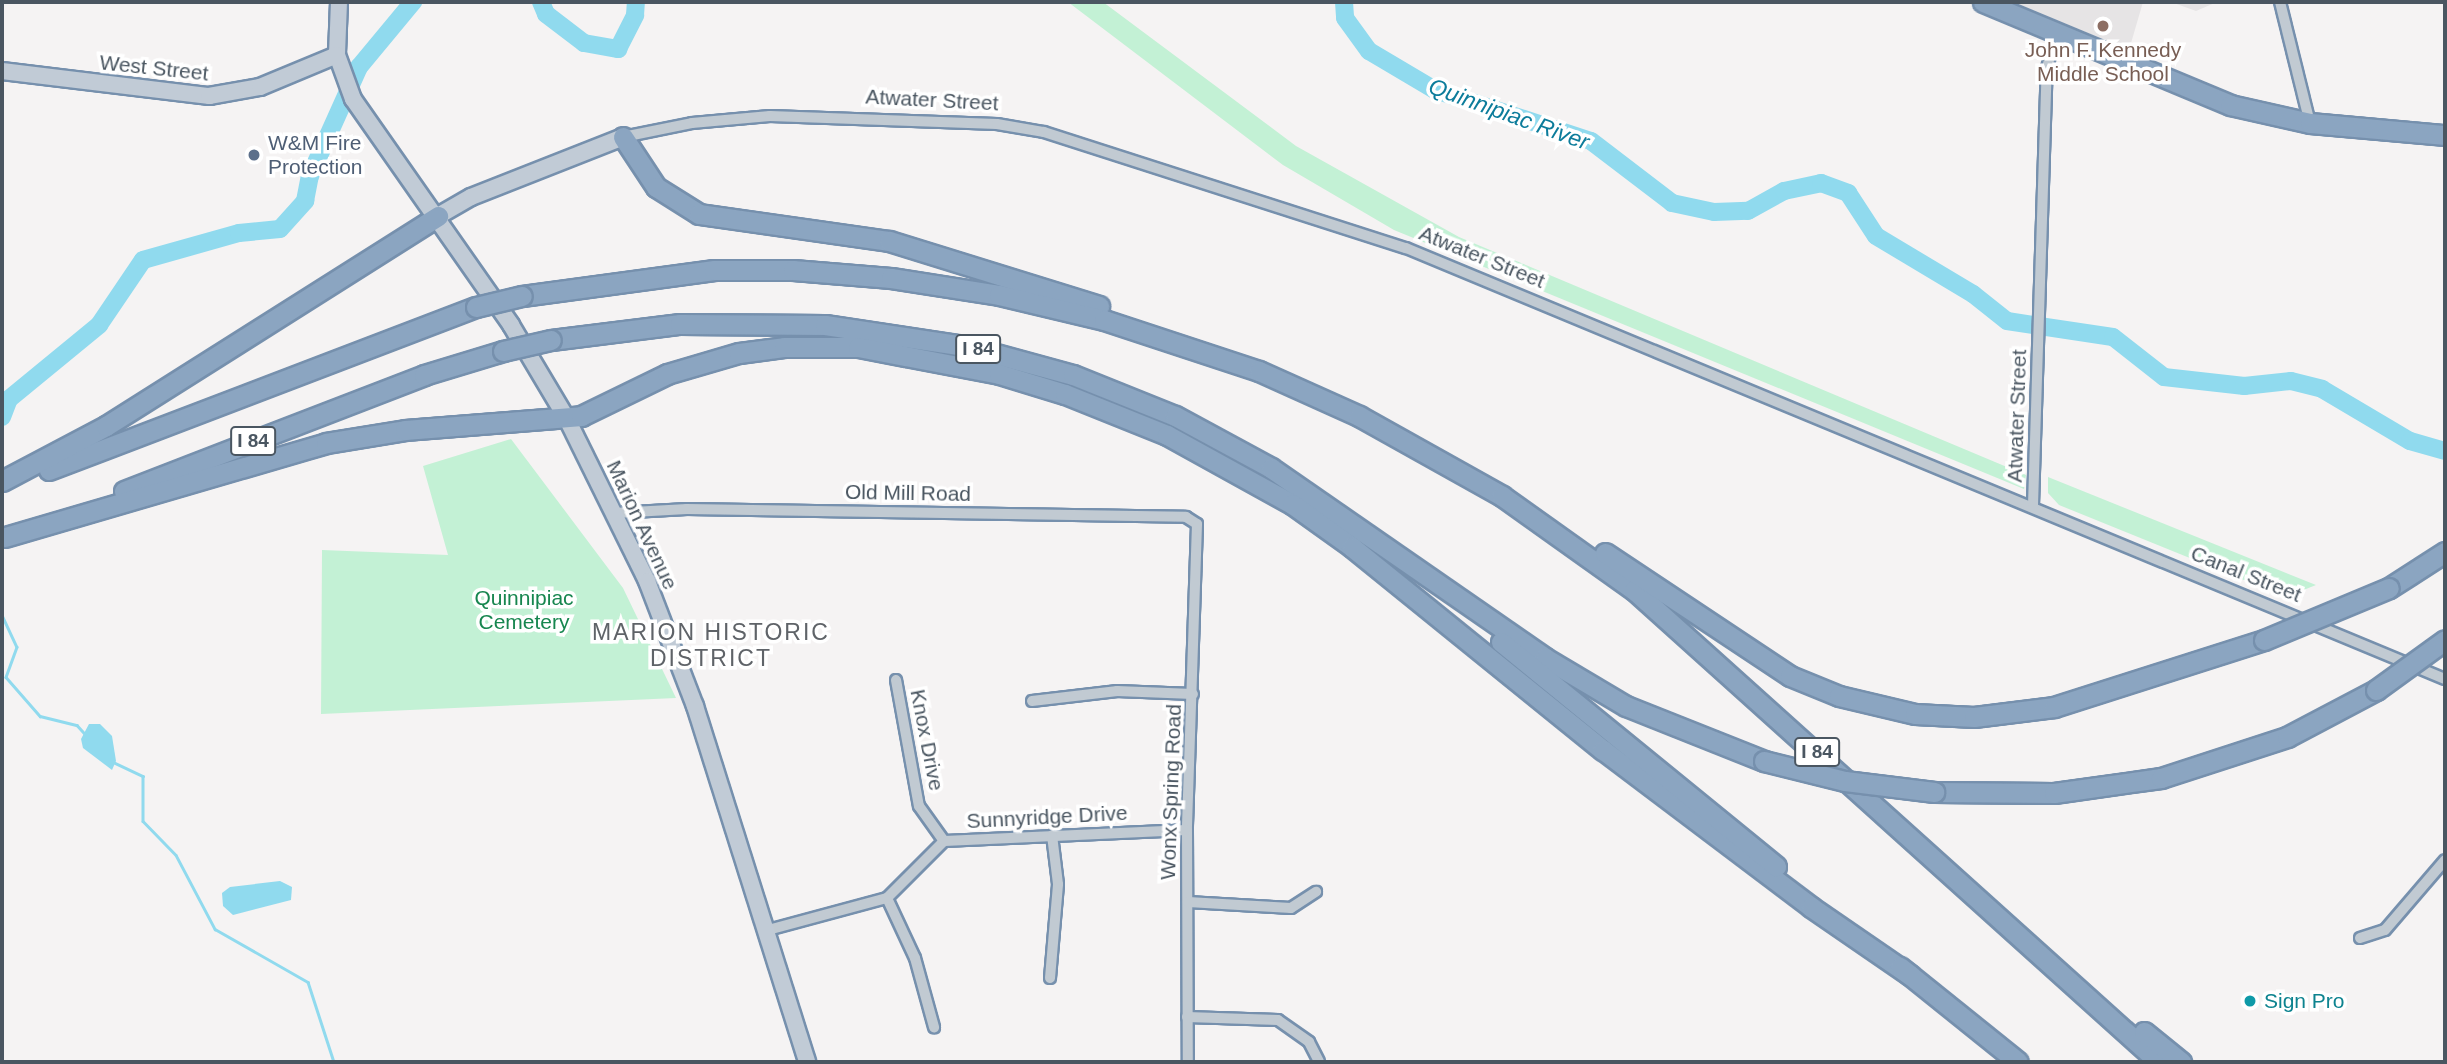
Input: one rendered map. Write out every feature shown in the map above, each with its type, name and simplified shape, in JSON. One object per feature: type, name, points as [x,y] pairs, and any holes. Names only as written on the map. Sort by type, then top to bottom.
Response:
[{"type":"highway","points":[[1983,2],[2230,105],[2310,123],[2445,135]]},
{"type":"highway","points":[[623,136],[656,187],[699,214],[889,241],[1146,320],[1259,371]]},
{"type":"highway","points":[[2,481],[106,426],[438,216]]},
{"type":"highway","name":"I 84","points":[[2,488],[476,307],[522,296],[714,270],[865,275],[1051,306],[1156,335],[1259,371],[1359,416],[1455,467],[1546,525],[1634,590],[2159,1062]]},
{"type":"highway","name":"I 84","points":[[3,538],[424,374],[503,351],[551,341],[680,324],[788,322],[885,331],[981,349],[1073,375],[1175,416],[1271,468],[1364,531],[2018,1062]]},
{"type":"highway","points":[[3,538],[326,443],[405,430],[567,419],[589,413],[644,383],[690,365],[761,350],[819,346],[895,353],[999,374],[1132,420],[1230,467],[1325,526],[1603,750],[1803,901],[1910,975]]},
{"type":"highway","points":[[1455,467],[1547,513],[1768,664],[1815,687],[1890,710],[1975,717],[2028,712],[2086,699],[2263,640],[2389,588],[2445,552]]},
{"type":"highway","points":[[1364,531],[1520,641],[1599,691],[1681,731],[1764,761],[1845,781],[1934,792],[2054,793],[2161,778],[2256,750],[2316,724],[2376,690],[2445,640]]},
{"type":"highway","points":[[1962,884],[2181,1062]]},
{"type":"main road","points":[[337,55],[339,2]]},
{"type":"main road","name":"West Street","points":[[2,71],[209,96],[260,87],[337,55]]},
{"type":"main road","name":"Marion Avenue","points":[[337,55],[352,97],[487,286],[567,419],[615,513],[673,644],[768,930],[807,1062]]},
{"type":"main road","name":"Atwater Street","points":[[438,216],[509,181],[623,136]]},
{"type":"street","points":[[2280,2],[2310,123]]},
{"type":"street","name":"Atwater Street","points":[[623,136],[692,122],[770,116],[1004,125],[1044,132],[1375,236],[2033,505],[2042,306],[2047,68],[2056,32]]},
{"type":"street","name":"Canal Street","points":[[2033,505],[2445,679]]},
{"type":"street","name":"Old Mill Road","points":[[615,513],[687,509],[1186,517],[1197,524]]},
{"type":"street","name":"Wonx Spring Road","points":[[1188,1062],[1187,830],[1197,524]]},
{"type":"street","name":"Knox Drive","points":[[896,680],[919,806],[944,841]]},
{"type":"street","points":[[1032,701],[1117,691],[1193,694]]},
{"type":"street","name":"Sunnyridge Drive","points":[[768,930],[887,898],[944,841],[1187,830]]},
{"type":"street","points":[[1051,978],[1058,884],[1052,835]]},
{"type":"street","points":[[2360,937],[2385,930],[2445,860]]},
{"type":"street","points":[[1188,902],[1291,908],[1315,892]]},
{"type":"street","points":[[887,898],[915,958],[934,1027]]},
{"type":"street","points":[[1187,1017],[1278,1020],[1309,1042],[1319,1062]]},
{"type":"shaded area","name":"John F. Kennedy Middle School","points":[[2012,2],[2143,2],[2129,50]]},
{"type":"shaded area","name":"John F. Kennedy Middle School","points":[[2171,2],[2217,2],[2196,11]]},
{"type":"green space","points":[[1068,2],[1103,2],[1296,146],[1459,237],[2026,475],[2024,489],[1394,230],[1283,165]]},
{"type":"green space","name":"Quinnipiac Cemetery","points":[[511,439],[623,588],[676,698],[321,714],[322,550],[448,555],[423,466]]},
{"type":"green space","points":[[2048,477],[2316,585],[2286,597],[2059,505],[2048,493]]},
{"type":"water","points":[[89,724],[100,724],[112,736],[116,761],[112,770],[83,748],[81,739]]},
{"type":"water","points":[[280,881],[292,887],[291,900],[233,915],[223,906],[222,893],[230,887]]},
{"type":"waterway","points":[[2,417],[9,399],[99,325],[143,260],[239,233],[280,229],[305,201],[310,176],[359,67],[413,2]]},
{"type":"waterway","points":[[541,2],[546,14],[584,43],[618,49],[635,15],[636,2]]},
{"type":"waterway","name":"Quinnipiac River","points":[[1344,2],[1345,18],[1369,51],[1435,90],[1591,141],[1672,203],[1714,212],[1748,211],[1784,191],[1821,183],[1848,193],[1876,236],[1973,294],[2007,321],[2113,337],[2164,377],[2244,386],[2291,381],[2322,389],[2410,441],[2445,451]]},
{"type":"waterway","points":[[2,615],[17,647],[6,677],[40,716],[77,725],[85,734]]},
{"type":"waterway","points":[[115,763],[143,776],[143,821],[176,855],[215,929],[308,982],[334,1062]]},
{"type":"place","name":"John F. Kennedy Middle School","points":[[2103,26]]},
{"type":"place","name":"W&M Fire Protection","points":[[254,155]]},
{"type":"place","name":"Sign Pro","points":[[2250,1001]]},
{"type":"district","name":"MARION HISTORIC DISTRICT","points":[[711,645]]}]
